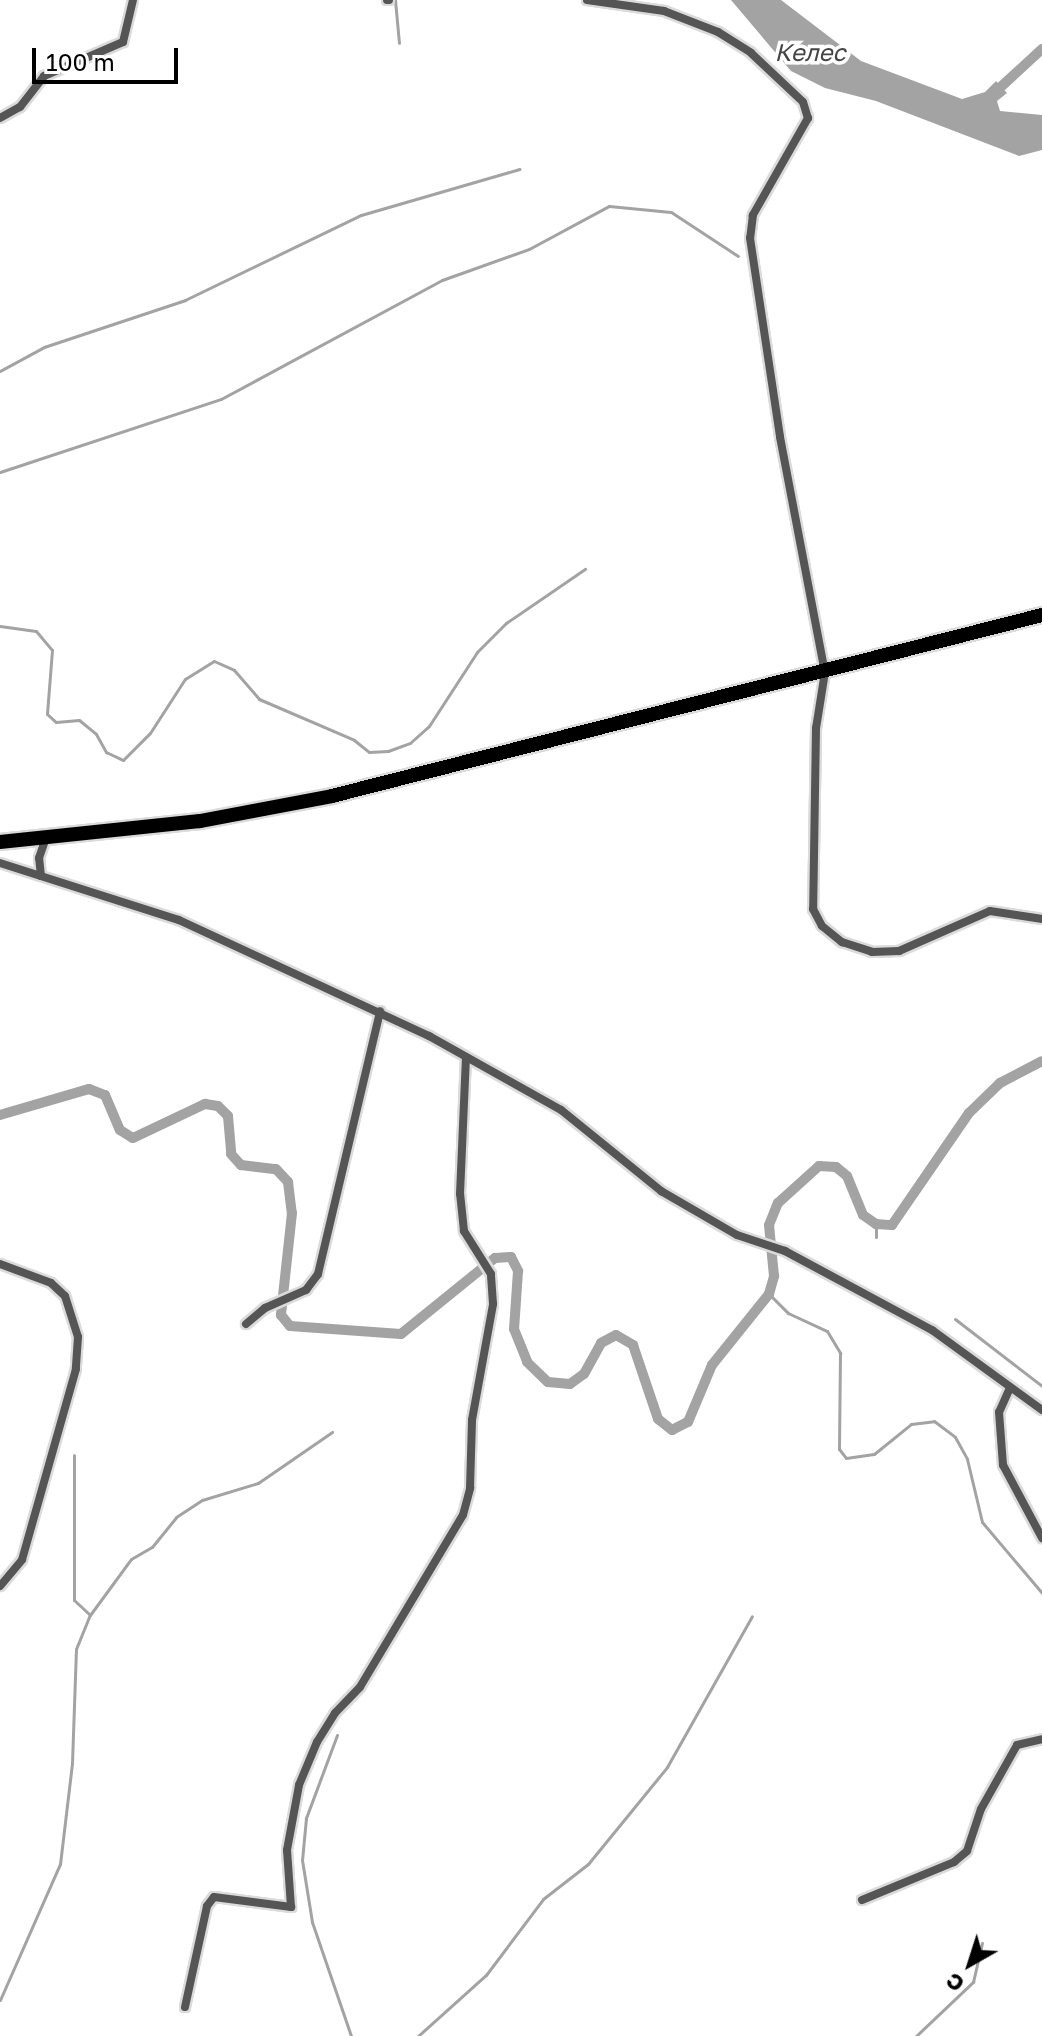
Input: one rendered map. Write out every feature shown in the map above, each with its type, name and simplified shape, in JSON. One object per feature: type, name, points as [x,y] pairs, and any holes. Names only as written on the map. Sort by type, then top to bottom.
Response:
[{"type":"highway","points":[[0,842],[200,821],[332,796],[1042,615]]},
{"type":"street","points":[[0,118],[20,107],[44,76],[123,42],[133,0]]},
{"type":"street","points":[[587,0],[664,11],[718,32],[751,53],[803,102],[808,118],[753,215],[750,238],[780,437],[825,672],[816,728],[813,909],[822,926],[857,947],[899,951],[990,911],[1042,919]]},
{"type":"street","points":[[41,876],[39,858],[46,838]]},
{"type":"street","points":[[0,863],[179,920],[380,1011],[561,1110],[661,1191],[737,1235],[785,1251],[932,1330],[1009,1390],[1042,1410]]},
{"type":"street","points":[[246,1324],[265,1308],[306,1290],[318,1274],[380,1011]]},
{"type":"street","points":[[185,2007],[207,1906],[214,1897],[291,1907],[287,1850],[299,1785],[317,1742],[360,1687],[463,1515],[470,1488],[472,1420],[493,1304],[491,1274],[464,1231],[466,1057]]},
{"type":"street","points":[[0,1264],[51,1283],[65,1296],[78,1337],[76,1369],[22,1560],[0,1586]]},
{"type":"street","points":[[1009,1390],[999,1412],[1003,1465],[1042,1538]]},
{"type":"street","points":[[862,1900],[954,1862],[967,1851],[981,1809],[1017,1745],[1042,1739]]},
{"type":"water","name":"Келес","points":[[731,0],[781,0],[861,61],[962,99],[985,92],[996,81],[1007,93],[997,101],[1000,111],[1042,115],[1042,150],[1019,156],[876,101],[825,88],[791,71]]},
{"type":"waterway","points":[[395,0],[399,43]]},
{"type":"waterway","points":[[992,95],[1042,49]]},
{"type":"waterway","points":[[0,371],[44,347],[185,300],[361,215],[519,169]]},
{"type":"waterway","points":[[0,472],[221,399],[442,280],[529,249],[609,206],[671,212],[738,256]]},
{"type":"waterway","points":[[0,626],[36,631],[52,650],[47,714],[56,722],[79,720],[96,734],[106,752],[123,760],[150,733],[185,679],[214,661],[234,670],[259,699],[354,740],[369,752],[388,751],[410,743],[429,726],[477,652],[506,623],[585,569]]},
{"type":"waterway","points":[[0,1115],[89,1089],[105,1095],[120,1130],[133,1138],[205,1104],[218,1106],[228,1116],[231,1154],[241,1165],[276,1169],[288,1182],[292,1213],[281,1315],[290,1326],[401,1334],[495,1258],[511,1257],[518,1271],[514,1329],[527,1362],[548,1382],[570,1384],[584,1374],[601,1343],[616,1335],[633,1345],[658,1419],[672,1430],[688,1422],[712,1365],[769,1294],[774,1276],[769,1225],[778,1203],[819,1166],[836,1167],[847,1176],[863,1215],[876,1224],[892,1225],[969,1113],[1000,1083],[1042,1061]]},
{"type":"waterway","points":[[876,1224],[876,1237]]},
{"type":"waterway","points":[[769,1294],[788,1313],[827,1331],[840,1353],[839,1449],[846,1458],[874,1454],[911,1424],[934,1421],[955,1437],[967,1459],[982,1522],[1042,1593]]},
{"type":"waterway","points":[[955,1319],[1042,1386]]},
{"type":"waterway","points":[[0,2000],[60,1864],[72,1763],[76,1649],[90,1615],[131,1559],[152,1547],[176,1517],[202,1500],[258,1483],[332,1432]]},
{"type":"waterway","points":[[74,1455],[74,1600],[90,1615]]},
{"type":"waterway","points":[[418,2036],[486,1975],[543,1899],[588,1864],[667,1767],[752,1616]]},
{"type":"waterway","points":[[337,1735],[306,1818],[302,1860],[312,1922],[351,2036]]},
{"type":"waterway","points":[[916,2036],[973,1982],[982,1943]]}]
